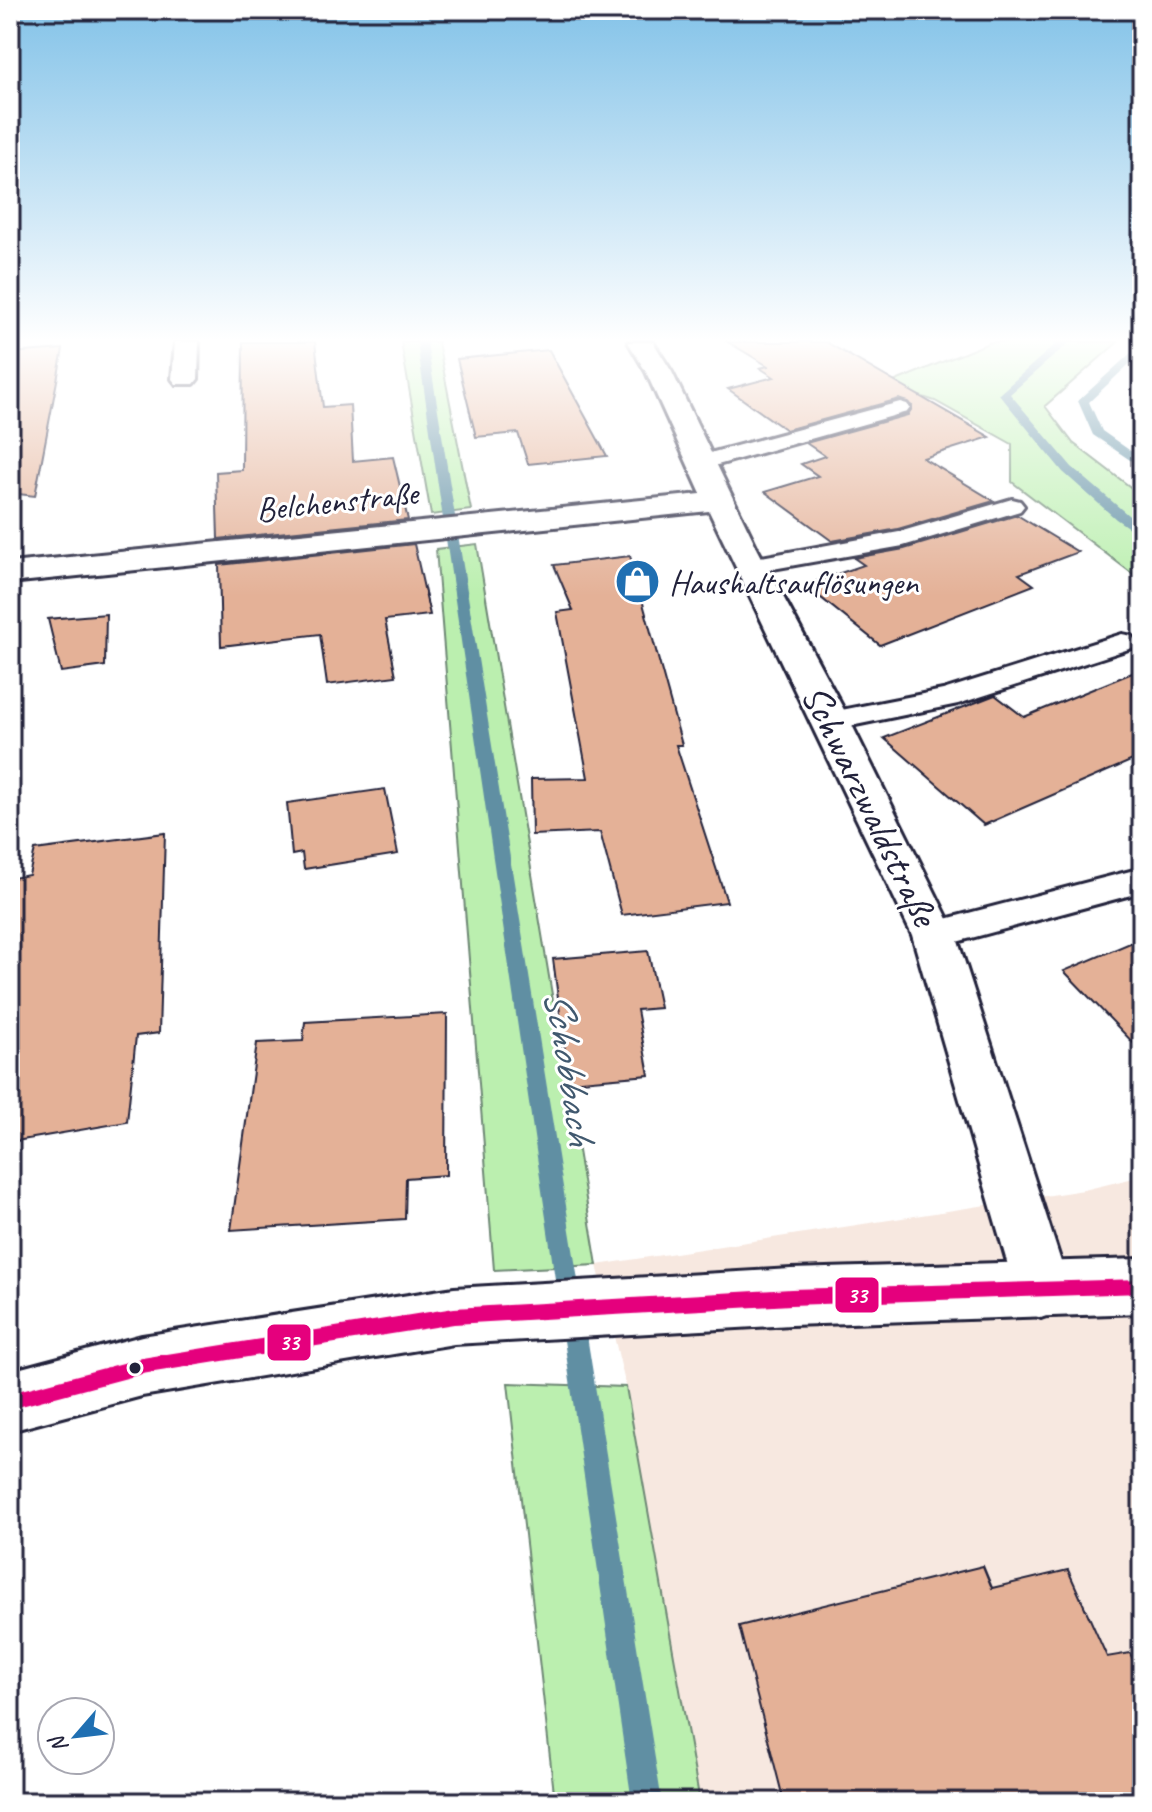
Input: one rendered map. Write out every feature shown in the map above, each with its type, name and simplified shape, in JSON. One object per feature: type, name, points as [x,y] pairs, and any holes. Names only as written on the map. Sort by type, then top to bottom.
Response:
[{"type":"street","name":"Schwarzwaldstraße","points":[[686,427],[750,566],[831,721],[934,935],[1041,1290]]},
{"type":"street","name":"Belchenstraße","points":[[10,573],[720,501]]},
{"type":"street","points":[[10,1401],[142,1366],[279,1341],[502,1312],[1142,1286]]},
{"type":"lane","points":[[703,462],[832,427]]},
{"type":"lane","points":[[750,566],[903,539],[1012,506]]},
{"type":"lane","points":[[831,721],[948,698],[1122,642]]},
{"type":"lane","points":[[934,935],[1103,893],[1142,880]]},
{"type":"shaded area","points":[[1142,1176],[1142,1802],[700,1802],[626,1387],[597,1265],[1084,1190]]},
{"type":"green space","points":[[416,427],[455,427],[471,510],[431,515]]},
{"type":"green space","points":[[981,427],[1061,427],[1073,443],[1142,496],[1142,581],[1012,482],[1012,444]]},
{"type":"green space","points":[[477,544],[597,1265],[494,1270],[436,549]]},
{"type":"green space","points":[[508,1383],[626,1387],[700,1802],[555,1802]]},
{"type":"building","points":[[10,427],[48,427],[35,496],[10,493]]},
{"type":"building","points":[[242,427],[351,427],[353,461],[393,457],[408,520],[218,539],[216,472],[242,470]]},
{"type":"building","points":[[473,427],[591,427],[607,456],[528,464],[518,433],[476,437]]},
{"type":"building","points":[[866,427],[972,427],[990,437],[923,458],[994,501],[898,529],[832,541],[765,492],[818,476],[801,464],[825,456],[806,443]]},
{"type":"building","points":[[1017,515],[1078,552],[1019,574],[1034,585],[880,645],[805,585],[864,565],[854,558],[904,549]]},
{"type":"building","points":[[414,544],[430,615],[385,620],[396,676],[327,685],[320,634],[221,646],[219,565]]},
{"type":"building","points":[[630,556],[682,745],[676,745],[727,902],[622,915],[600,832],[532,835],[531,779],[588,778],[557,612],[573,610],[554,565]]},
{"type":"building","points":[[106,614],[105,666],[61,672],[48,619]]},
{"type":"building","points":[[1142,669],[1142,756],[984,825],[884,738],[995,695],[1024,717]]},
{"type":"building","points":[[385,789],[398,854],[304,869],[302,853],[292,855],[287,803]]},
{"type":"building","points":[[165,833],[159,1033],[136,1036],[127,1122],[10,1142],[10,900],[13,878],[29,875],[35,850]]},
{"type":"building","points":[[1142,938],[1142,1052],[1064,971]]},
{"type":"building","points":[[648,951],[660,1008],[637,1010],[649,1075],[569,1082],[553,959]]},
{"type":"building","points":[[447,1014],[446,1175],[406,1178],[405,1219],[231,1230],[257,1043],[303,1041],[305,1022]]},
{"type":"building","points":[[983,1566],[992,1588],[1068,1570],[1107,1657],[1130,1653],[1142,1679],[1142,1802],[784,1802],[739,1626]]},
{"type":"waterway","name":"Schobbach","points":[[435,427],[647,1802]]},
{"type":"waterway","points":[[1029,427],[1067,469],[1142,533]]},
{"type":"waterway","points":[[1094,427],[1097,433],[1142,464]]},
{"type":"transit line","name":"33","points":[[10,1401],[142,1366],[454,1316],[791,1297],[1142,1286]]},
{"type":"place","name":"Haushaltsauflösungen","points":[[638,582]]}]
